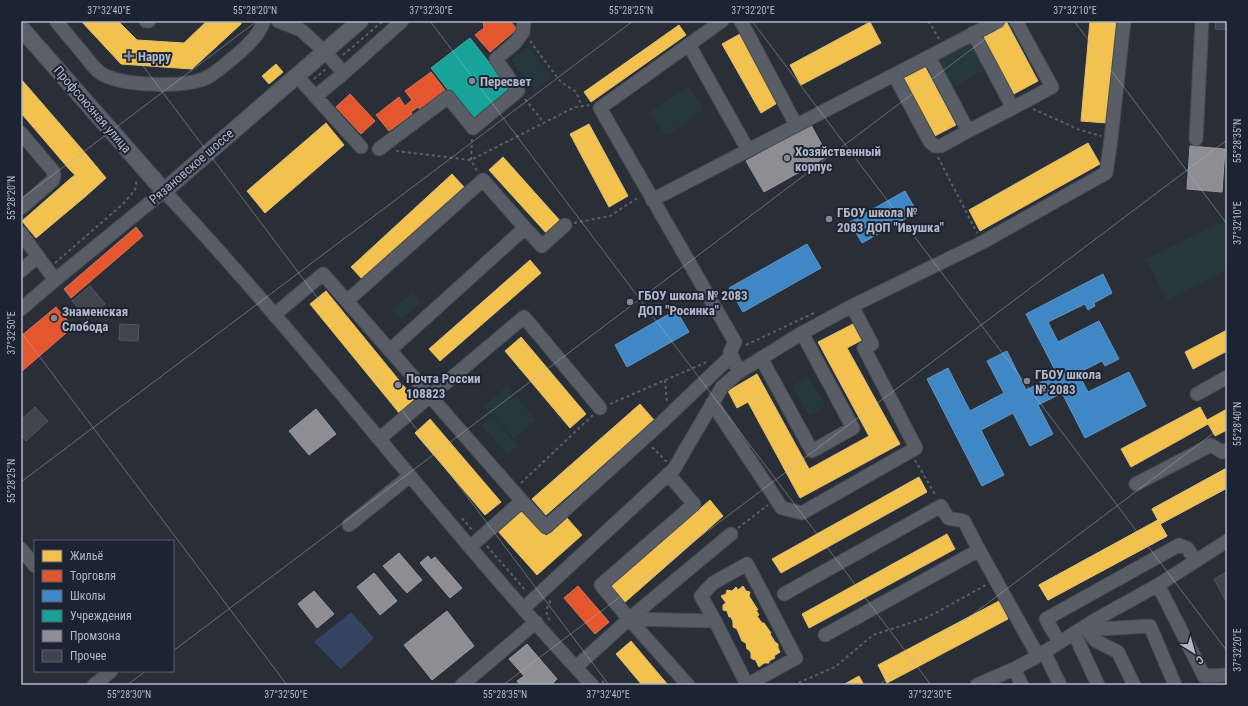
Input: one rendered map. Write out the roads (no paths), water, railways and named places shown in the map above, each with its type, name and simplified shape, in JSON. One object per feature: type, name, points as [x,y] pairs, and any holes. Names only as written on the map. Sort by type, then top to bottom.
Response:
[{"type":"main road","name":"Рязановское шоссе","points":[[164,191],[329,57],[360,21]]},
{"type":"main road","name":"Профсоюзная улица","points":[[21,28],[164,191]]},
{"type":"street","points":[[56,21],[101,73],[119,80],[148,84],[177,84],[199,81],[208,78],[217,72],[252,41],[260,30],[264,21]]},
{"type":"street","points":[[278,21],[301,30],[344,73]]},
{"type":"street","points":[[316,96],[402,21]]},
{"type":"street","points":[[274,316],[323,274],[546,527],[660,424],[731,354],[735,342],[600,108],[722,21]]},
{"type":"street","points":[[741,21],[796,125]]},
{"type":"street","points":[[650,196],[748,150],[998,21]]},
{"type":"street","points":[[894,75],[930,142],[935,146],[941,146],[1052,87],[1016,21]]},
{"type":"street","points":[[524,608],[671,472],[722,387],[739,372],[802,333],[852,306],[981,242],[1106,173],[1124,21]]},
{"type":"street","points":[[1196,139],[1202,21]]},
{"type":"street","points":[[379,149],[448,97],[473,128],[518,91],[496,60],[515,43],[524,27]]},
{"type":"street","points":[[974,33],[1017,106]]},
{"type":"street","points":[[689,45],[748,150]]},
{"type":"street","points":[[929,57],[968,131]]},
{"type":"street","points":[[302,80],[361,146]]},
{"type":"street","points":[[21,133],[53,171],[54,175],[53,180],[21,208]]},
{"type":"street","points":[[347,301],[483,180],[542,246],[565,224]]},
{"type":"street","points":[[164,191],[245,281],[410,476],[475,542],[536,622],[576,667],[597,682]]},
{"type":"street","name":"Рязановское шоссе","points":[[21,309],[52,274],[164,191]]},
{"type":"street","points":[[390,350],[525,228]]},
{"type":"street","points":[[21,233],[52,274]]},
{"type":"street","points":[[21,271],[38,256]]},
{"type":"street","points":[[712,403],[782,508],[802,513],[916,448],[864,348],[872,344],[852,306]]},
{"type":"street","points":[[379,439],[524,317],[600,408]]},
{"type":"street","points":[[761,358],[812,451],[853,428],[802,333]]},
{"type":"street","points":[[731,354],[739,372]]},
{"type":"street","points":[[1197,394],[1227,377]]},
{"type":"street","points":[[1136,484],[1211,445],[1222,452],[1227,450]]},
{"type":"street","points":[[671,472],[694,504],[601,586],[688,685]]},
{"type":"street","points":[[349,525],[410,476]]},
{"type":"street","points":[[475,542],[522,501]]},
{"type":"street","points":[[784,594],[941,506],[948,518],[964,521],[995,579],[1060,685]]},
{"type":"street","points":[[576,667],[629,619],[731,534]]},
{"type":"street","points":[[984,683],[1041,654],[1084,627],[1158,585],[1227,541]]},
{"type":"street","points":[[1059,642],[1046,620],[1179,545],[1187,548],[1196,561]]},
{"type":"street","points":[[21,549],[34,565]]},
{"type":"street","points":[[825,635],[979,550]]},
{"type":"street","points":[[747,564],[796,658],[747,685],[715,621],[701,596],[713,583],[747,564]]},
{"type":"street","points":[[1158,585],[1204,676],[1227,675]]},
{"type":"street","points":[[629,619],[715,621]]},
{"type":"street","points":[[462,685],[536,622]]},
{"type":"street","points":[[1084,627],[1099,629],[1150,626],[1175,685]]},
{"type":"street","points":[[1084,627],[1098,685]]},
{"type":"street","points":[[1084,627],[1096,641],[1118,652],[1134,685]]},
{"type":"street","points":[[1014,669],[1022,685]]},
{"type":"street","points":[[94,685],[109,672]]},
{"type":"water","points":[[351,612],[374,638],[341,669],[314,642]]},
{"type":"place","name":"Happy","points":[[129,56]]},
{"type":"place","name":"Пересвет","points":[[472,81]]},
{"type":"place","name":"Хозяйственный корпус","points":[[787,158]]},
{"type":"place","name":"ГБОУ школа № 2083 ДОП \"Ивушка\"","points":[[829,219]]},
{"type":"place","name":"ГБОУ школа № 2083 ДОП \"Росинка\"","points":[[630,302]]},
{"type":"place","name":"Знаменская Слобода","points":[[54,318]]},
{"type":"place","name":"ГБОУ школа № 2083","points":[[1027,381]]},
{"type":"place","name":"Почта России 108823","points":[[398,385]]}]
